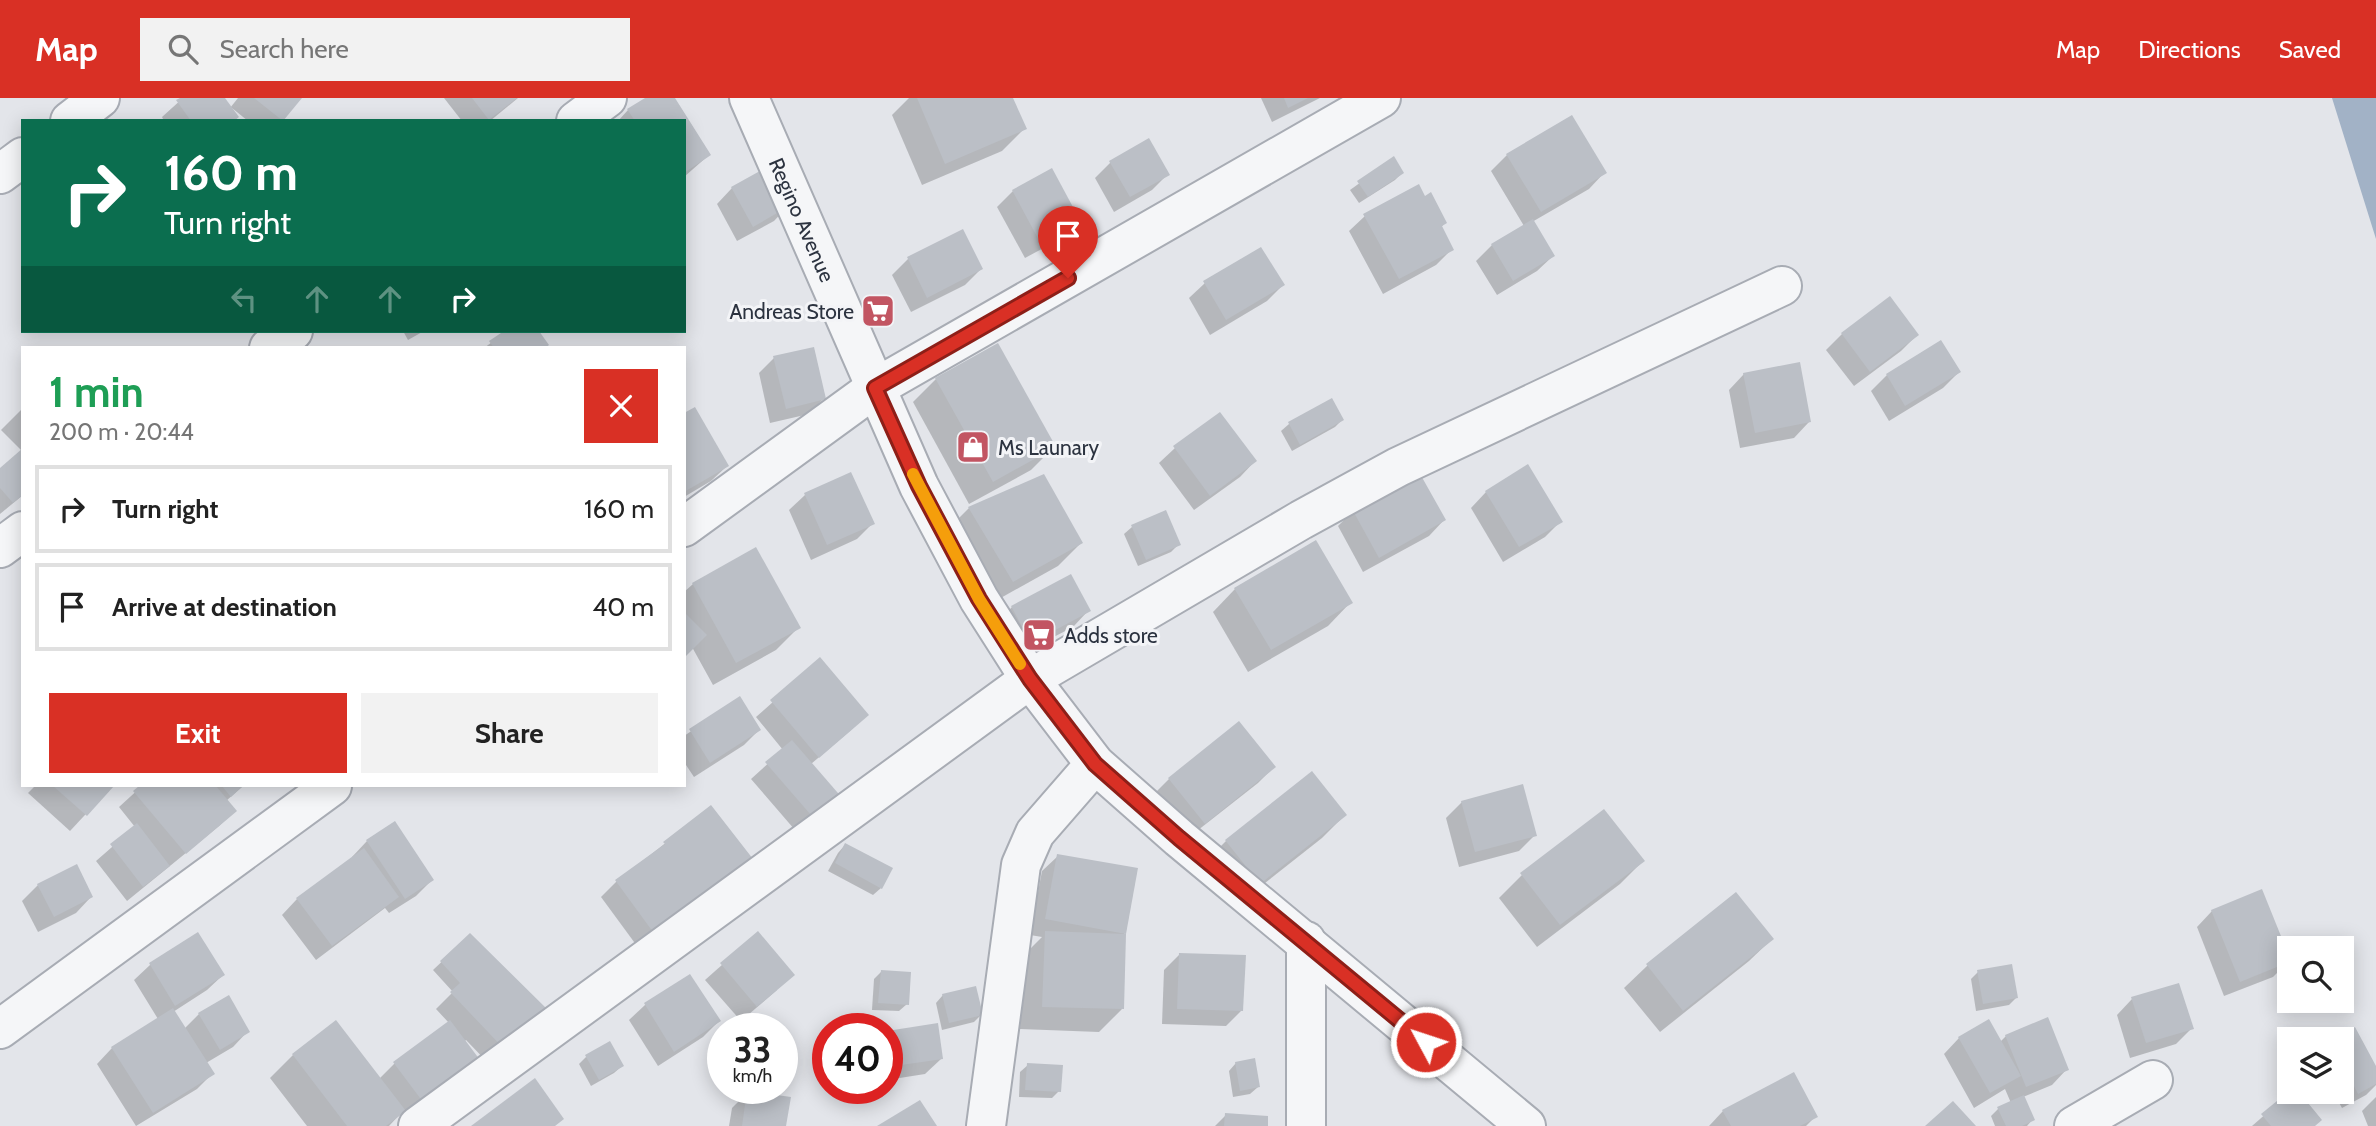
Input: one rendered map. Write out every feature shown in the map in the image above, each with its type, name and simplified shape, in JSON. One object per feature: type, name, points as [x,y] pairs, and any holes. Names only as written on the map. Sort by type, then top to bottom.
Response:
[{"type":"street","points":[[73,119],[100,98]]},
{"type":"street","points":[[579,119],[607,98]]},
{"type":"street","name":"Regino Avenue","points":[[749,98],[925,497],[979,599],[1030,679],[1095,764],[1179,838],[1526,1126]]},
{"type":"street","points":[[686,526],[875,388],[1381,98]]},
{"type":"street","points":[[0,174],[21,158]]},
{"type":"street","points":[[418,1126],[1030,679],[1301,520],[1398,467],[1782,286]]},
{"type":"street","points":[[272,346],[290,333]]},
{"type":"street","points":[[0,548],[21,532]]},
{"type":"street","points":[[986,1126],[1021,865],[1035,833],[1095,764]]},
{"type":"street","points":[[0,1028],[331,787]]},
{"type":"street","points":[[1306,941],[1306,1126]]},
{"type":"street","points":[[2074,1126],[2153,1080]]},
{"type":"water","points":[[2332,98],[2376,98],[2376,239]]},
{"type":"building","points":[[225,98],[239,117],[190,119],[176,100]]},
{"type":"building","points":[[254,98],[302,98],[285,119],[280,119]]},
{"type":"building","points":[[472,98],[517,98],[490,119]]},
{"type":"building","points":[[645,98],[675,98],[711,155],[686,172],[686,119],[634,119],[627,109]]},
{"type":"building","points":[[917,98],[1013,98],[1027,129],[945,164]]},
{"type":"building","points":[[1284,98],[1308,98],[1288,108]]},
{"type":"building","points":[[1572,115],[1607,173],[1541,212],[1506,154]]},
{"type":"building","points":[[1149,138],[1170,175],[1130,197],[1109,161]]},
{"type":"building","points":[[1394,156],[1404,173],[1368,197],[1357,181]]},
{"type":"building","points":[[769,166],[791,205],[753,227],[731,187]]},
{"type":"building","points":[[1052,168],[1081,222],[1041,244],[1012,190]]},
{"type":"building","points":[[1419,184],[1425,196],[1431,192],[1447,223],[1442,226],[1454,250],[1399,279],[1363,214]]},
{"type":"building","points":[[1533,219],[1555,256],[1513,281],[1491,244]]},
{"type":"building","points":[[963,229],[983,269],[927,298],[907,257]]},
{"type":"building","points":[[1261,247],[1285,285],[1226,320],[1203,281]]},
{"type":"building","points":[[1890,296],[1919,335],[1870,372],[1841,333]]},
{"type":"building","points":[[501,333],[540,333],[549,345],[493,346],[489,341]]},
{"type":"building","points":[[1941,340],[1961,372],[1905,406],[1886,374]]},
{"type":"building","points":[[998,343],[1056,447],[993,482],[935,378]]},
{"type":"building","points":[[814,347],[826,399],[786,409],[773,356]]},
{"type":"building","points":[[1800,362],[1811,422],[1755,433],[1743,373]]},
{"type":"building","points":[[1332,398],[1344,420],[1300,445],[1288,422]]},
{"type":"building","points":[[695,407],[729,466],[686,491],[686,412]]},
{"type":"building","points":[[1220,412],[1257,461],[1210,496],[1173,446]]},
{"type":"building","points":[[21,450],[21,497],[13,503],[0,488],[0,468]]},
{"type":"building","points":[[1528,464],[1563,522],[1519,547],[1485,491]]},
{"type":"building","points":[[851,472],[875,524],[827,545],[804,493]]},
{"type":"building","points":[[1419,472],[1446,520],[1379,558],[1352,509]]},
{"type":"building","points":[[1044,474],[1083,543],[1013,582],[968,507]]},
{"type":"building","points":[[1166,510],[1181,545],[1146,560],[1131,525]]},
{"type":"building","points":[[1316,540],[1353,603],[1271,650],[1234,588]]},
{"type":"building","points":[[756,547],[801,628],[736,663],[692,583]]},
{"type":"building","points":[[1071,574],[1091,611],[1031,643],[1011,606]]},
{"type":"building","points":[[686,614],[707,635],[686,656]]},
{"type":"building","points":[[820,657],[869,715],[819,758],[770,700]]},
{"type":"building","points":[[740,696],[761,730],[710,763],[689,729]]},
{"type":"building","points":[[1239,721],[1276,767],[1205,824],[1168,778]]},
{"type":"building","points":[[792,740],[844,800],[817,822],[765,762]]},
{"type":"building","points":[[1312,771],[1347,815],[1260,884],[1225,840]]},
{"type":"building","points":[[1523,784],[1537,836],[1475,852],[1461,801]]},
{"type":"building","points":[[54,787],[113,787],[87,816]]},
{"type":"building","points":[[138,787],[217,787],[237,811],[186,854],[133,791]]},
{"type":"building","points":[[223,787],[242,787],[231,797]]},
{"type":"building","points":[[711,805],[753,859],[653,932],[615,880],[665,844],[663,842]]},
{"type":"building","points":[[1604,809],[1645,861],[1560,925],[1520,873]]},
{"type":"building","points":[[395,821],[434,880],[405,899],[366,840]]},
{"type":"building","points":[[137,823],[170,866],[143,887],[110,844]]},
{"type":"building","points":[[845,843],[893,868],[882,889],[835,863]]},
{"type":"building","points":[[364,848],[399,897],[332,946],[296,898]]},
{"type":"building","points":[[1057,854],[1138,868],[1126,934],[1045,919]]},
{"type":"building","points":[[77,864],[93,897],[54,917],[37,884]]},
{"type":"building","points":[[2262,889],[2281,936],[2277,936],[2277,967],[2240,982],[2211,910]]},
{"type":"building","points":[[1736,892],[1774,939],[1683,1011],[1646,964]]},
{"type":"building","points":[[758,931],[795,975],[757,1007],[720,963]]},
{"type":"building","points":[[1045,931],[1126,934],[1124,1009],[1042,1007]]},
{"type":"building","points":[[198,932],[225,975],[175,1006],[149,963]]},
{"type":"building","points":[[470,933],[549,1011],[507,1052],[450,992],[460,983],[440,961]]},
{"type":"building","points":[[1179,953],[1246,955],[1243,1011],[1177,1009]]},
{"type":"building","points":[[2012,964],[2018,998],[1983,1004],[1977,970]]},
{"type":"building","points":[[881,970],[911,972],[909,1005],[878,1003]]},
{"type":"building","points":[[690,974],[716,1013],[707,1013],[707,1030],[674,1052],[644,1003]]},
{"type":"building","points":[[2179,983],[2194,1029],[2146,1043],[2131,997]]},
{"type":"building","points":[[976,986],[983,1015],[949,1023],[942,994]]},
{"type":"building","points":[[229,995],[250,1032],[220,1050],[198,1013]]},
{"type":"building","points":[[173,1008],[215,1074],[153,1113],[111,1047]]},
{"type":"building","points":[[2048,1017],[2069,1070],[2026,1087],[2005,1035]]},
{"type":"building","points":[[1989,1019],[2021,1076],[1990,1093],[1958,1037]]},
{"type":"building","points":[[336,1020],[406,1111],[386,1126],[347,1126],[292,1054]]},
{"type":"building","points":[[450,1020],[480,1060],[423,1102],[393,1062]]},
{"type":"building","points":[[938,1023],[943,1059],[903,1065],[903,1028]]},
{"type":"building","points":[[2354,1028],[2376,1066],[2376,1084],[2358,1094],[2354,1086]]},
{"type":"building","points":[[610,1041],[624,1066],[599,1080],[585,1055]]},
{"type":"building","points":[[1255,1058],[1260,1087],[1240,1091],[1235,1062]]},
{"type":"building","points":[[1027,1063],[1063,1065],[1061,1092],[1025,1090]]},
{"type":"building","points":[[1794,1072],[1818,1117],[1800,1126],[1731,1126],[1722,1110]]},
{"type":"building","points":[[535,1078],[564,1119],[555,1126],[471,1126]]},
{"type":"building","points":[[2024,1095],[2035,1120],[2022,1126],[2006,1126],[1997,1107]]},
{"type":"building","points":[[920,1100],[937,1126],[877,1126]]},
{"type":"building","points":[[1953,1101],[1976,1126],[1925,1126]]},
{"type":"building","points":[[2277,1101],[2277,1104],[2309,1104],[2322,1120],[2315,1126],[2271,1126],[2261,1114]]},
{"type":"building","points":[[745,1104],[790,1104],[786,1126],[742,1126]]},
{"type":"building","points":[[1225,1113],[1268,1116],[1268,1126],[1224,1126]]},
{"type":"slow traffic","points":[[913,474],[979,599],[1020,664]]},
{"type":"place","name":"Andreas Store","points":[[878,311]]},
{"type":"place","name":"Ms Launary","points":[[973,447]]},
{"type":"place","name":"Adds store","points":[[1039,635]]},
{"type":"route","points":[[1068,278],[875,388],[919,486],[979,599],[1030,679],[1095,764],[1179,838],[1426,1042]]}]
